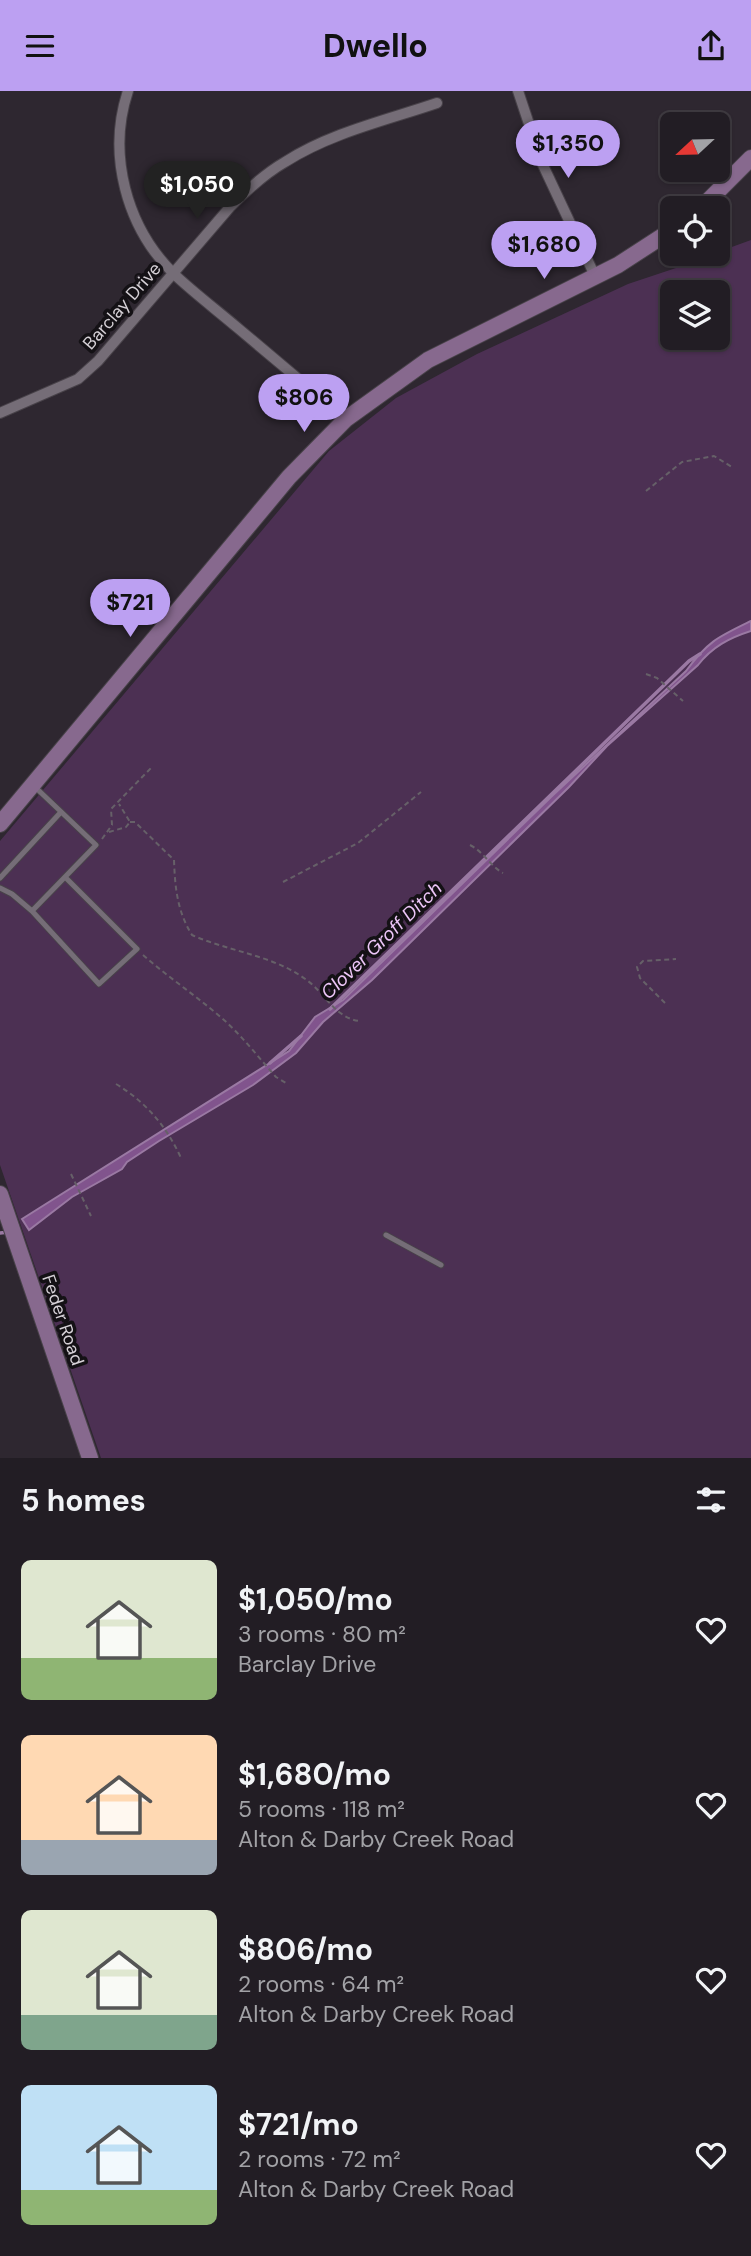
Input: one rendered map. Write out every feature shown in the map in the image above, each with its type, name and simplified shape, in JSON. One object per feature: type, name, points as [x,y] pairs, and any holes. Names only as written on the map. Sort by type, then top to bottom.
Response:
[{"type":"street","points":[[128,91],[119,140],[120,166],[127,194],[141,229],[173,273],[346,419]]},
{"type":"street","points":[[518,91],[542,163],[595,276]]},
{"type":"street","name":"Barclay Drive","points":[[0,413],[86,373],[238,199],[253,184],[285,161],[332,138],[437,103]]},
{"type":"street","points":[[713,196],[751,157]]},
{"type":"street","points":[[0,824],[289,477],[346,419],[428,360],[637,254],[660,238]]},
{"type":"street","name":"Feder Road","points":[[0,1194],[90,1458]]},
{"type":"lane","points":[[32,911],[96,845],[33,784]]},
{"type":"lane","points":[[0,879],[61,812]]},
{"type":"lane","points":[[0,888],[12,894],[32,911],[99,983],[137,949],[65,877]]},
{"type":"lane","points":[[386,1235],[441,1265]]},
{"type":"path","points":[[646,491],[682,462],[689,460],[714,456],[732,467]]},
{"type":"path","points":[[646,674],[657,678],[683,701]]},
{"type":"path","points":[[96,845],[112,825],[111,809],[152,767]]},
{"type":"path","points":[[283,882],[358,843],[421,792]]},
{"type":"path","points":[[118,803],[130,822]]},
{"type":"path","points":[[109,832],[126,827],[130,822]]},
{"type":"path","points":[[130,822],[135,822],[174,860],[174,886],[182,917],[192,935],[286,968],[309,982],[343,1015],[359,1021]]},
{"type":"path","points":[[470,845],[479,849],[503,873]]},
{"type":"path","points":[[137,949],[227,1023],[276,1077],[286,1083]]},
{"type":"path","points":[[665,1003],[640,978],[636,967],[643,961],[676,959]]},
{"type":"path","points":[[116,1084],[130,1092],[163,1124],[181,1158]]},
{"type":"path","points":[[71,1174],[91,1216]]},
{"type":"shaded area","points":[[751,240],[751,1458],[101,1458],[0,1165],[0,841],[329,451],[396,398],[477,354],[628,284],[682,266],[730,266],[730,248]]},
{"type":"shaded area","points":[[751,621],[751,631],[715,648],[607,746],[569,787],[372,980],[323,1022],[296,1053],[253,1085],[159,1141],[127,1162],[122,1169],[72,1197],[29,1230],[22,1219],[289,1051],[315,1017],[343,1000],[551,797],[686,671],[708,646]]},
{"type":"waterway","name":"Clover Groff Ditch","points":[[330,1009],[689,661],[700,654]]},
{"type":"waterway","name":"Clover Groff Ditch","points":[[270,1063],[301,1036]]},
{"type":"waterway","name":"Clover Groff Ditch","points":[[0,1233],[9,1232]]}]
